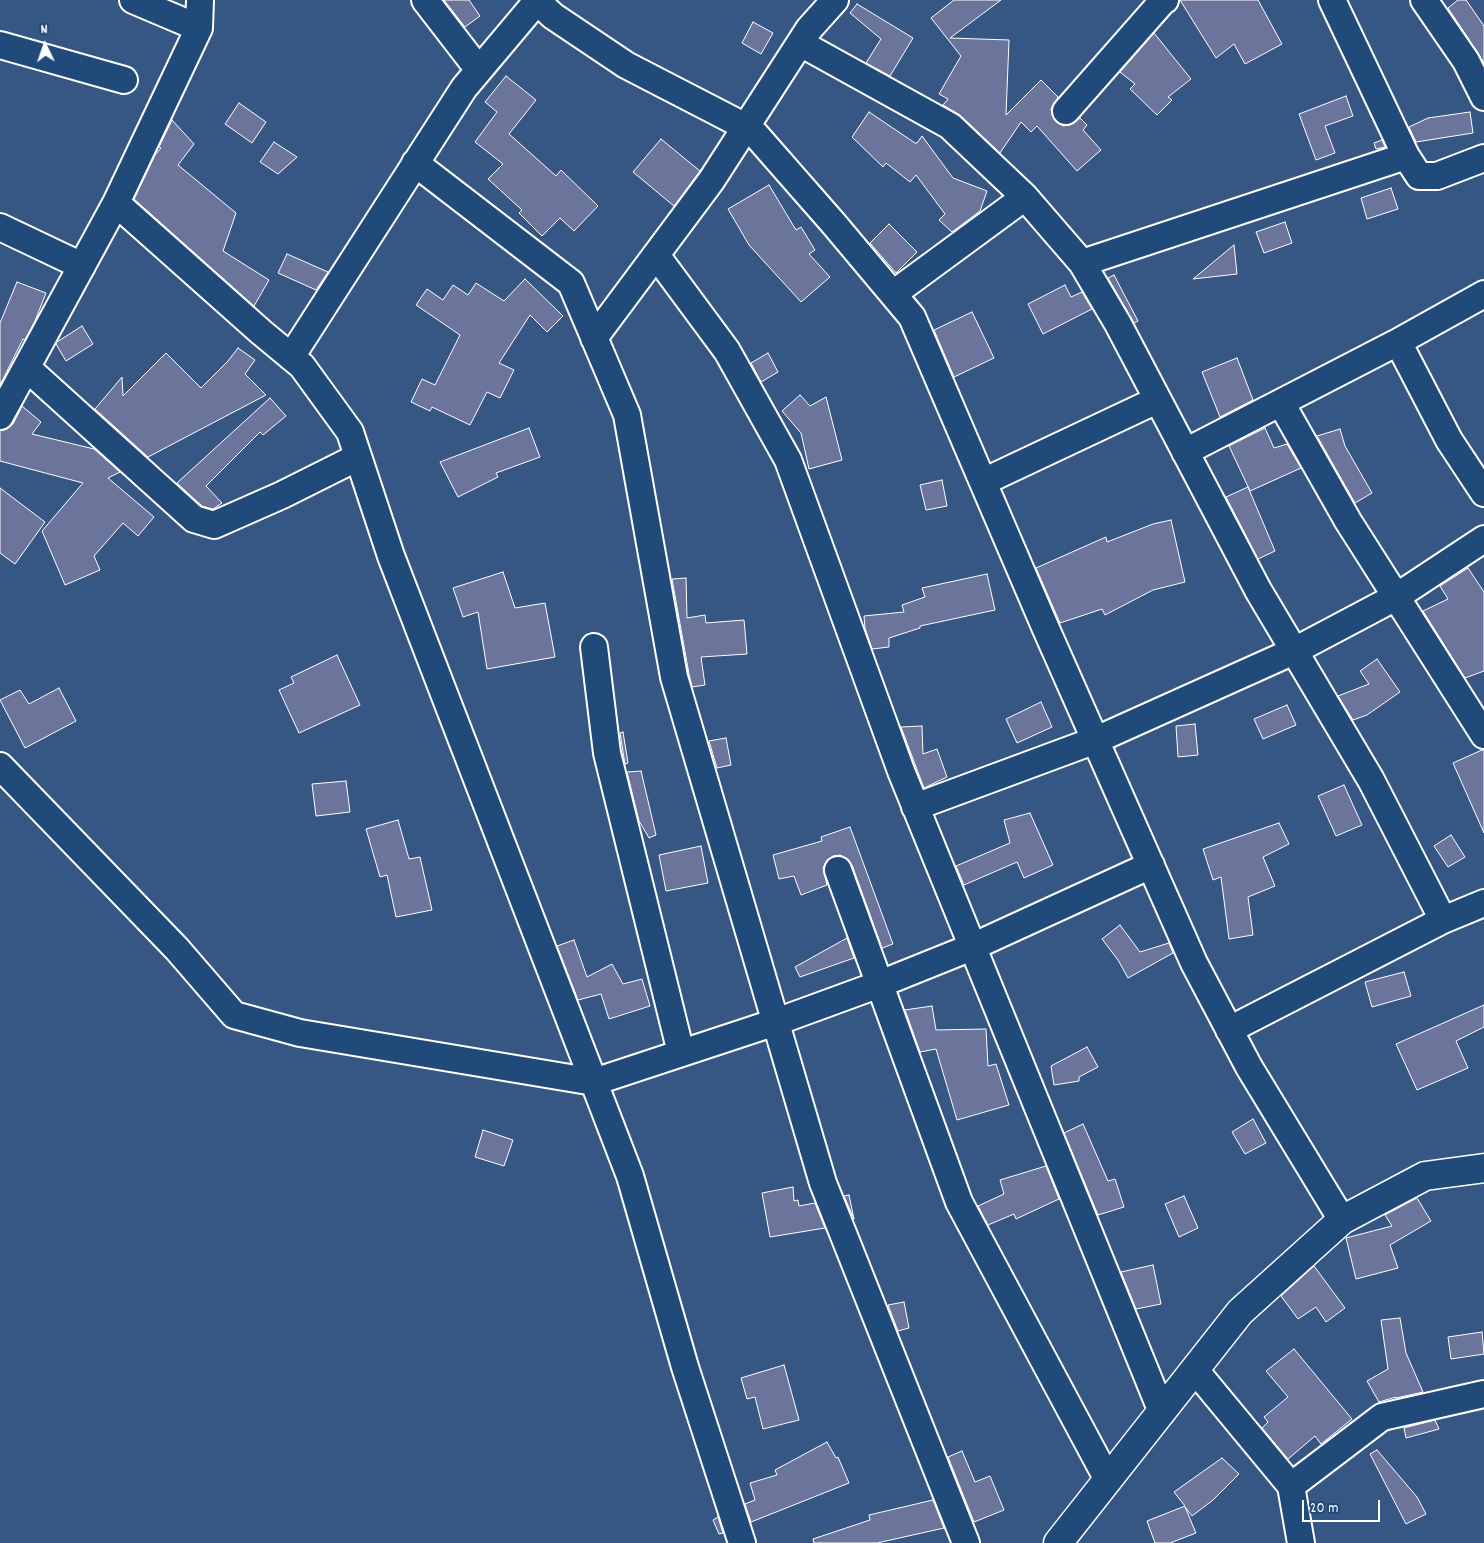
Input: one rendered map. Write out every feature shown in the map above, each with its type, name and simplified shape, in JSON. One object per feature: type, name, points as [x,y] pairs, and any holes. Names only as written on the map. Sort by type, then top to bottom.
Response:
[{"type":"street","points":[[133,0],[199,28]]},
{"type":"street","points":[[4,402],[27,368],[116,203],[199,28],[200,0]]},
{"type":"street","points":[[425,0],[478,70]]},
{"type":"street","points":[[291,357],[464,88],[537,0],[553,16],[626,65],[746,127],[756,135],[912,317],[1194,963],[1249,1067],[1342,1220]]},
{"type":"street","points":[[594,338],[711,182],[809,29],[835,0]]},
{"type":"street","points":[[1066,111],[1165,0]]},
{"type":"street","points":[[1332,0],[1406,156],[1419,176],[1437,176],[1484,158]]},
{"type":"street","points":[[1424,0],[1466,61],[1484,97]]},
{"type":"street","points":[[800,43],[950,126],[1025,197],[1082,263],[1118,324],[1258,590],[1370,780],[1443,920]]},
{"type":"street","points":[[0,45],[124,80]]},
{"type":"street","points":[[1082,263],[1406,156]]},
{"type":"street","points":[[415,163],[572,283],[626,415],[674,677],[823,1183],[966,1543]]},
{"type":"street","points":[[893,294],[1025,197]]},
{"type":"street","points":[[116,203],[302,366],[350,432],[391,556],[630,1176],[685,1367],[742,1543]]},
{"type":"street","points":[[0,227],[82,266]]},
{"type":"street","points":[[656,255],[727,351],[788,460],[900,771],[1162,1412]]},
{"type":"street","points":[[1185,452],[1398,342],[1484,294]]},
{"type":"street","points":[[1398,342],[1449,440],[1484,493]]},
{"type":"street","points":[[27,368],[194,518],[214,525],[358,457]]},
{"type":"street","points":[[983,482],[1157,400]]},
{"type":"street","points":[[1280,403],[1348,521],[1484,735]]},
{"type":"street","points":[[915,807],[1096,740],[1294,651],[1396,597],[1484,539]]},
{"type":"street","points":[[594,647],[607,753],[681,1053]]},
{"type":"street","points":[[0,766],[176,949],[234,1015],[300,1033],[594,1082],[776,1022],[880,984],[972,947],[1151,865]]},
{"type":"street","points":[[838,870],[959,1202],[1108,1480]]},
{"type":"street","points":[[1229,1030],[1443,920],[1484,903]]},
{"type":"street","points":[[1058,1543],[1240,1312],[1342,1220],[1425,1176],[1484,1168]]},
{"type":"street","points":[[1195,1370],[1291,1486],[1300,1543]]},
{"type":"street","points":[[1291,1486],[1382,1417],[1484,1394]]},
{"type":"building","points":[[444,0],[469,0],[480,16],[465,27]]},
{"type":"building","points":[[954,0],[1001,0],[950,38],[1009,40],[1006,115],[1041,80],[1058,97],[1051,109],[1056,122],[1063,126],[1070,125],[1080,118],[1087,125],[1083,130],[1101,150],[1077,171],[1037,126],[1031,132],[1021,122],[1000,153],[960,115],[943,105],[948,99],[939,94],[961,56],[931,18]]},
{"type":"building","points":[[1180,0],[1258,0],[1282,44],[1245,64],[1234,44],[1216,58]]},
{"type":"building","points":[[1458,0],[1466,0],[1484,26],[1484,63],[1448,8]]},
{"type":"building","points":[[857,4],[913,38],[890,76],[866,63],[881,39],[850,13]]},
{"type":"building","points":[[753,22],[773,33],[761,54],[742,43]]},
{"type":"building","points":[[1154,33],[1191,79],[1168,97],[1172,100],[1157,115],[1130,89],[1135,84],[1120,72]]},
{"type":"building","points":[[506,76],[536,100],[509,134],[556,176],[561,170],[598,206],[574,231],[560,218],[542,236],[519,213],[522,210],[488,179],[503,164],[475,142],[497,112],[485,102]]},
{"type":"building","points":[[1346,96],[1353,116],[1325,126],[1335,153],[1316,160],[1299,114]]},
{"type":"building","points":[[239,103],[266,122],[252,143],[225,124]]},
{"type":"building","points":[[869,112],[915,143],[922,136],[953,178],[987,191],[980,211],[952,232],[939,220],[945,214],[916,175],[910,182],[886,163],[883,167],[852,137]]},
{"type":"building","points":[[1470,112],[1473,133],[1416,142],[1409,127],[1428,118]]},
{"type":"building","points":[[172,120],[194,144],[178,165],[236,213],[223,251],[269,280],[254,306],[134,199],[155,155],[161,148],[159,147]]},
{"type":"building","points":[[661,139],[700,171],[674,206],[633,172]]},
{"type":"building","points":[[1382,140],[1385,147],[1376,149],[1374,143]]},
{"type":"building","points":[[274,142],[297,157],[278,174],[260,162]]},
{"type":"building","points":[[769,185],[796,230],[801,227],[815,250],[809,254],[830,277],[801,302],[749,245],[728,209]]},
{"type":"building","points":[[1391,188],[1398,209],[1367,219],[1361,198]]},
{"type":"building","points":[[1285,222],[1292,243],[1264,253],[1256,232]]},
{"type":"building","points":[[889,224],[917,252],[896,273],[870,243]]},
{"type":"building","points":[[1234,245],[1237,274],[1193,279]]},
{"type":"building","points":[[287,254],[328,272],[316,290],[278,273]]},
{"type":"building","points":[[1114,275],[1138,321],[1134,323],[1108,278]]},
{"type":"building","points":[[525,279],[563,316],[547,332],[530,315],[499,363],[514,370],[500,398],[487,392],[470,425],[432,407],[430,411],[411,402],[422,379],[435,385],[460,335],[416,305],[427,289],[443,300],[453,285],[468,295],[476,283],[504,301]]},
{"type":"building","points":[[17,282],[46,293],[35,321],[25,340],[23,339],[0,385],[0,323]]},
{"type":"building","points":[[1065,285],[1071,297],[1082,292],[1092,309],[1043,334],[1028,304]]},
{"type":"building","points":[[972,312],[994,358],[954,377],[934,330]]},
{"type":"building","points":[[82,326],[93,344],[66,361],[56,344]]},
{"type":"building","points":[[238,348],[255,360],[245,374],[266,395],[148,457],[95,409],[122,377],[123,396],[166,353],[201,388]]},
{"type":"building","points":[[768,353],[778,372],[761,382],[751,363]]},
{"type":"building","points":[[1237,358],[1253,400],[1220,417],[1202,372]]},
{"type":"building","points":[[800,395],[810,406],[826,397],[842,460],[809,469],[801,433],[782,411]]},
{"type":"building","points":[[270,398],[286,416],[263,435],[260,432],[206,486],[222,503],[213,509],[202,506],[177,483]]},
{"type":"building","points":[[22,406],[41,422],[32,434],[94,449],[120,472],[108,478],[154,517],[138,536],[123,523],[94,556],[100,570],[65,585],[42,531],[83,483],[0,461],[0,431],[7,429],[13,424]]},
{"type":"building","points":[[529,428],[540,457],[496,473],[498,477],[458,497],[440,462]]},
{"type":"building","points":[[1265,428],[1274,448],[1287,444],[1301,468],[1250,491],[1229,446]]},
{"type":"building","points":[[1340,429],[1345,446],[1372,493],[1355,503],[1317,436]]},
{"type":"building","points":[[942,480],[947,506],[926,510],[920,485]]},
{"type":"building","points":[[1248,487],[1275,551],[1258,559],[1226,497]]},
{"type":"building","points":[[0,488],[45,522],[15,564],[0,553]]},
{"type":"building","points":[[1171,520],[1185,582],[1153,590],[1105,615],[1102,609],[1060,623],[1036,568],[1106,537],[1107,542],[1153,524]]},
{"type":"building","points":[[1468,568],[1484,592],[1484,671],[1465,678],[1423,611],[1448,599],[1440,586]]},
{"type":"building","points":[[503,572],[515,608],[545,603],[555,657],[487,669],[478,612],[463,617],[453,588]]},
{"type":"building","points":[[987,574],[995,610],[920,626],[920,628],[889,638],[889,647],[872,649],[865,628],[864,616],[904,612],[902,605],[925,597],[922,588]]},
{"type":"building","points":[[686,578],[687,618],[705,615],[706,623],[744,620],[747,654],[701,657],[705,685],[692,687],[672,579]]},
{"type":"building","points":[[337,655],[360,705],[299,733],[279,690],[294,683],[291,677]]},
{"type":"building","points":[[1377,659],[1400,692],[1367,715],[1353,720],[1338,696],[1369,684],[1360,671]]},
{"type":"building","points":[[59,688],[76,721],[25,748],[0,700],[20,690],[29,704]]},
{"type":"building","points":[[1041,702],[1052,727],[1017,743],[1006,719]]},
{"type":"building","points":[[1287,705],[1296,725],[1263,739],[1254,719]]},
{"type":"building","points":[[1195,724],[1198,755],[1178,757],[1176,726]]},
{"type":"building","points":[[922,726],[923,754],[937,749],[947,777],[924,788],[901,727]]},
{"type":"building","points":[[623,732],[628,763],[625,764],[620,733]]},
{"type":"building","points":[[726,738],[731,765],[717,768],[709,741]]},
{"type":"building","points":[[1484,750],[1484,833],[1453,763]]},
{"type":"building","points":[[641,771],[656,835],[649,838],[639,821],[627,772]]},
{"type":"building","points":[[346,781],[350,812],[316,816],[312,784]]},
{"type":"building","points":[[1344,785],[1362,825],[1336,836],[1318,796]]},
{"type":"building","points":[[1030,813],[1053,865],[1024,878],[1017,862],[964,885],[956,866],[1010,843],[1004,820]]},
{"type":"building","points":[[398,820],[409,859],[420,857],[432,910],[396,917],[387,875],[380,877],[366,829]]},
{"type":"building","points":[[1279,823],[1289,844],[1263,857],[1275,886],[1248,897],[1253,935],[1229,939],[1221,877],[1213,880],[1203,849]]},
{"type":"building","points":[[850,827],[893,944],[882,948],[852,865],[848,859],[840,855],[833,856],[827,860],[823,868],[827,885],[801,895],[794,876],[779,879],[773,855],[822,841],[821,837]]},
{"type":"building","points":[[1451,835],[1465,857],[1448,867],[1434,846]]},
{"type":"building","points":[[701,846],[708,883],[666,891],[659,855]]},
{"type":"building","points":[[1120,925],[1140,952],[1169,943],[1173,953],[1128,978],[1118,960],[1102,939]]},
{"type":"building","points":[[847,938],[854,958],[800,977],[795,967]]},
{"type":"building","points":[[574,940],[587,977],[612,964],[623,984],[642,979],[650,1006],[609,1019],[601,994],[578,1000],[557,946]]},
{"type":"building","points":[[1404,972],[1411,996],[1372,1007],[1365,982]]},
{"type":"building","points":[[1484,1005],[1484,1027],[1456,1041],[1468,1068],[1417,1090],[1396,1044]]},
{"type":"building","points":[[932,1006],[936,1030],[986,1029],[988,1066],[996,1064],[1009,1105],[957,1120],[936,1049],[920,1052],[905,1010]]},
{"type":"building","points":[[1087,1047],[1098,1067],[1079,1077],[1079,1081],[1054,1085],[1051,1066]]},
{"type":"building","points":[[1253,1119],[1266,1143],[1245,1154],[1232,1132]]},
{"type":"building","points":[[1083,1124],[1108,1181],[1115,1179],[1124,1207],[1098,1215],[1064,1133]]},
{"type":"building","points":[[483,1130],[513,1140],[504,1166],[475,1157]]},
{"type":"building","points":[[1046,1166],[1059,1199],[1016,1219],[1014,1214],[988,1225],[978,1206],[1004,1194],[1000,1180]]},
{"type":"building","points":[[793,1187],[794,1201],[798,1200],[799,1206],[815,1203],[825,1228],[770,1237],[762,1193]]},
{"type":"building","points":[[849,1195],[854,1219],[844,1196]]},
{"type":"building","points":[[1184,1196],[1198,1228],[1179,1237],[1165,1204]]},
{"type":"building","points":[[1417,1198],[1431,1221],[1390,1245],[1398,1268],[1356,1279],[1346,1238],[1392,1226],[1385,1215]]},
{"type":"building","points":[[1153,1265],[1161,1304],[1136,1309],[1121,1272]]},
{"type":"building","points":[[1314,1266],[1345,1308],[1326,1322],[1316,1307],[1298,1319],[1281,1296]]},
{"type":"building","points":[[904,1302],[909,1328],[898,1331],[888,1305]]},
{"type":"building","points":[[1400,1318],[1406,1353],[1423,1392],[1379,1402],[1367,1381],[1388,1369],[1381,1320]]},
{"type":"building","points":[[1482,1332],[1484,1354],[1451,1359],[1448,1337]]},
{"type":"building","points":[[1294,1349],[1352,1419],[1321,1444],[1315,1436],[1288,1459],[1262,1428],[1268,1422],[1264,1417],[1288,1397],[1266,1371]]},
{"type":"building","points":[[784,1365],[799,1420],[763,1429],[755,1397],[747,1399],[741,1378]]},
{"type":"building","points":[[1435,1420],[1439,1429],[1406,1438],[1404,1428]]},
{"type":"building","points":[[827,1442],[836,1458],[838,1457],[849,1483],[751,1522],[745,1504],[755,1500],[750,1483],[777,1475],[775,1470]]},
{"type":"building","points":[[1377,1450],[1417,1497],[1426,1514],[1406,1524],[1370,1454]]},
{"type":"building","points":[[962,1451],[975,1482],[990,1476],[1004,1510],[974,1522],[948,1457]]},
{"type":"building","points":[[1222,1458],[1239,1474],[1213,1500],[1192,1516],[1185,1507],[1196,1533],[1170,1543],[1155,1543],[1147,1521],[1185,1506],[1174,1492]]},
{"type":"building","points":[[933,1500],[944,1528],[877,1543],[814,1543],[813,1539],[870,1520],[869,1515]]},
{"type":"building","points":[[718,1517],[723,1533],[719,1534],[713,1520]]}]
